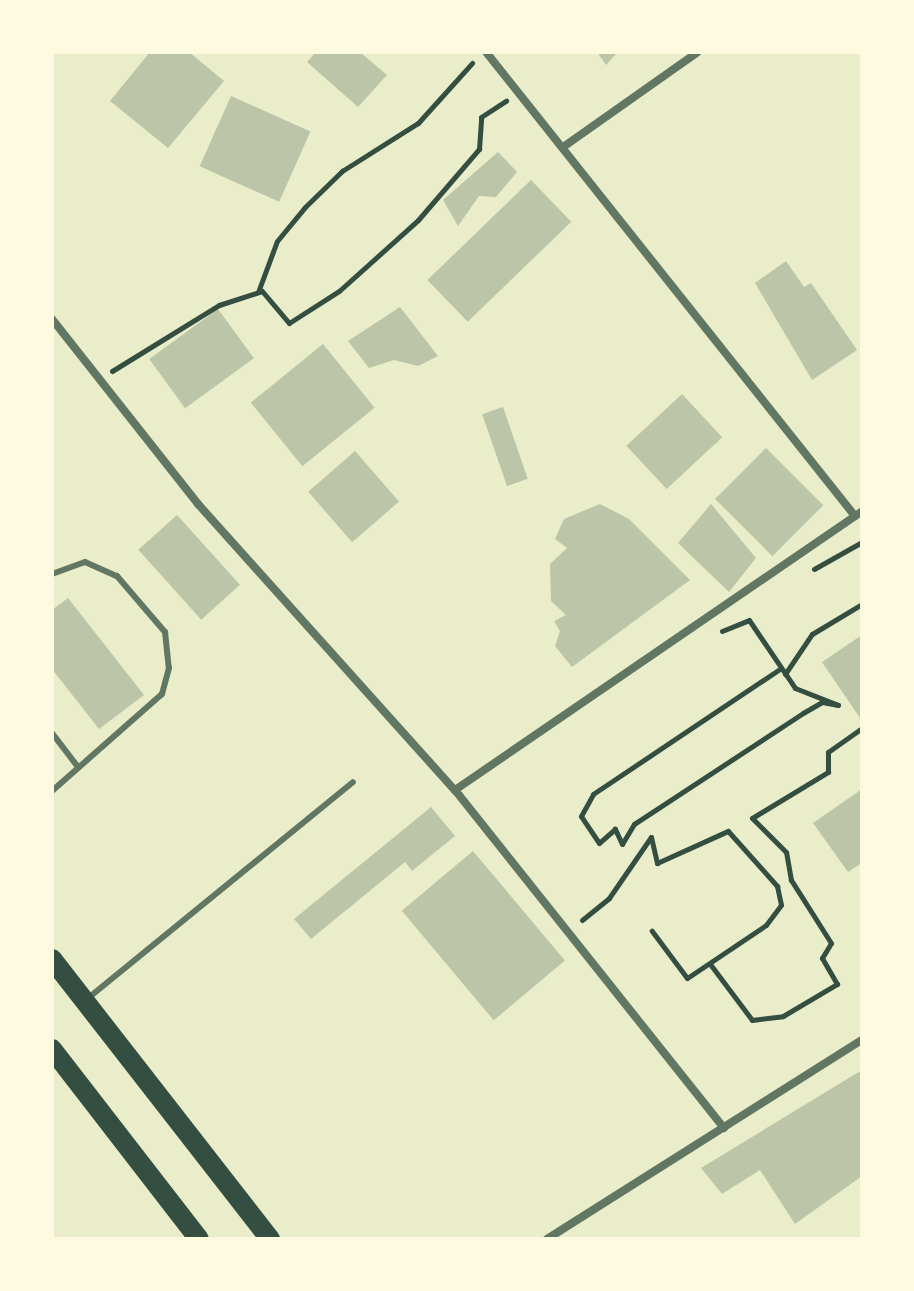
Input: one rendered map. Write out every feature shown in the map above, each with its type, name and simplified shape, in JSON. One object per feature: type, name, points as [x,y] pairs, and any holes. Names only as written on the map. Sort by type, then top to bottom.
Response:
[{"type":"main road","points":[[52,959],[270,1239]]},
{"type":"main road","points":[[52,1049],[199,1239]]},
{"type":"street","points":[[455,790],[858,513],[566,145],[486,52]]},
{"type":"street","points":[[566,145],[698,52]]},
{"type":"street","points":[[52,319],[97,383],[455,790],[724,1128]]},
{"type":"street","points":[[547,1239],[862,1040]]},
{"type":"lane","points":[[52,574],[85,562],[117,576],[165,632],[169,668],[162,694],[52,791]]},
{"type":"lane","points":[[52,733],[78,767]]},
{"type":"lane","points":[[84,1002],[353,782]]},
{"type":"path","points":[[97,383],[155,340],[257,293],[277,241],[305,207],[342,171],[449,95],[479,52]]},
{"type":"path","points":[[257,293],[289,323],[339,291],[418,220],[479,149],[481,117],[520,91]]},
{"type":"path","points":[[713,635],[749,620],[783,671],[795,688],[838,705],[822,702],[803,713],[634,824],[622,844],[615,829],[599,843],[581,816],[593,794],[783,671],[812,634],[862,604]]},
{"type":"path","points":[[710,964],[752,1020],[783,1016],[837,984],[822,958],[831,943],[791,880],[786,852],[752,818],[828,772],[828,752],[862,728]]},
{"type":"path","points":[[566,930],[609,898],[651,837],[657,863],[728,831],[777,886],[781,905],[751,939],[687,978],[652,931]]},
{"type":"building","points":[[150,52],[189,52],[224,81],[168,148],[110,101]]},
{"type":"building","points":[[316,52],[360,52],[387,75],[358,107],[307,62]]},
{"type":"building","points":[[597,52],[618,52],[606,65]]},
{"type":"building","points":[[231,96],[310,131],[279,202],[200,166]]},
{"type":"building","points":[[498,152],[517,172],[496,197],[479,196],[458,226],[443,200]]},
{"type":"building","points":[[531,180],[571,222],[468,322],[427,280]]},
{"type":"building","points":[[786,261],[804,287],[811,283],[857,350],[812,380],[755,283]]},
{"type":"building","points":[[400,307],[438,356],[418,366],[394,360],[369,368],[348,341]]},
{"type":"building","points":[[218,309],[254,358],[185,408],[149,359]]},
{"type":"building","points":[[323,344],[375,408],[302,466],[251,403]]},
{"type":"building","points":[[682,394],[722,437],[667,489],[626,446]]},
{"type":"building","points":[[503,407],[528,479],[507,486],[482,414]]},
{"type":"building","points":[[766,448],[823,505],[772,556],[715,499]]},
{"type":"building","points":[[355,451],[399,502],[352,542],[308,492]]},
{"type":"building","points":[[600,504],[629,519],[690,580],[572,667],[555,646],[560,631],[554,621],[566,615],[551,601],[550,564],[567,548],[555,539],[564,519]]},
{"type":"building","points":[[711,504],[756,558],[729,592],[678,543]]},
{"type":"building","points":[[177,515],[240,585],[201,620],[138,550]]},
{"type":"building","points":[[68,598],[144,695],[99,729],[52,669],[52,610]]},
{"type":"building","points":[[862,635],[862,721],[822,662]]},
{"type":"building","points":[[862,789],[862,863],[848,872],[813,823]]},
{"type":"building","points":[[431,807],[455,836],[412,871],[405,862],[311,939],[294,919]]},
{"type":"building","points":[[473,851],[565,961],[494,1020],[402,911]]},
{"type":"building","points":[[862,1070],[862,1176],[795,1224],[760,1170],[722,1194],[701,1168]]}]
